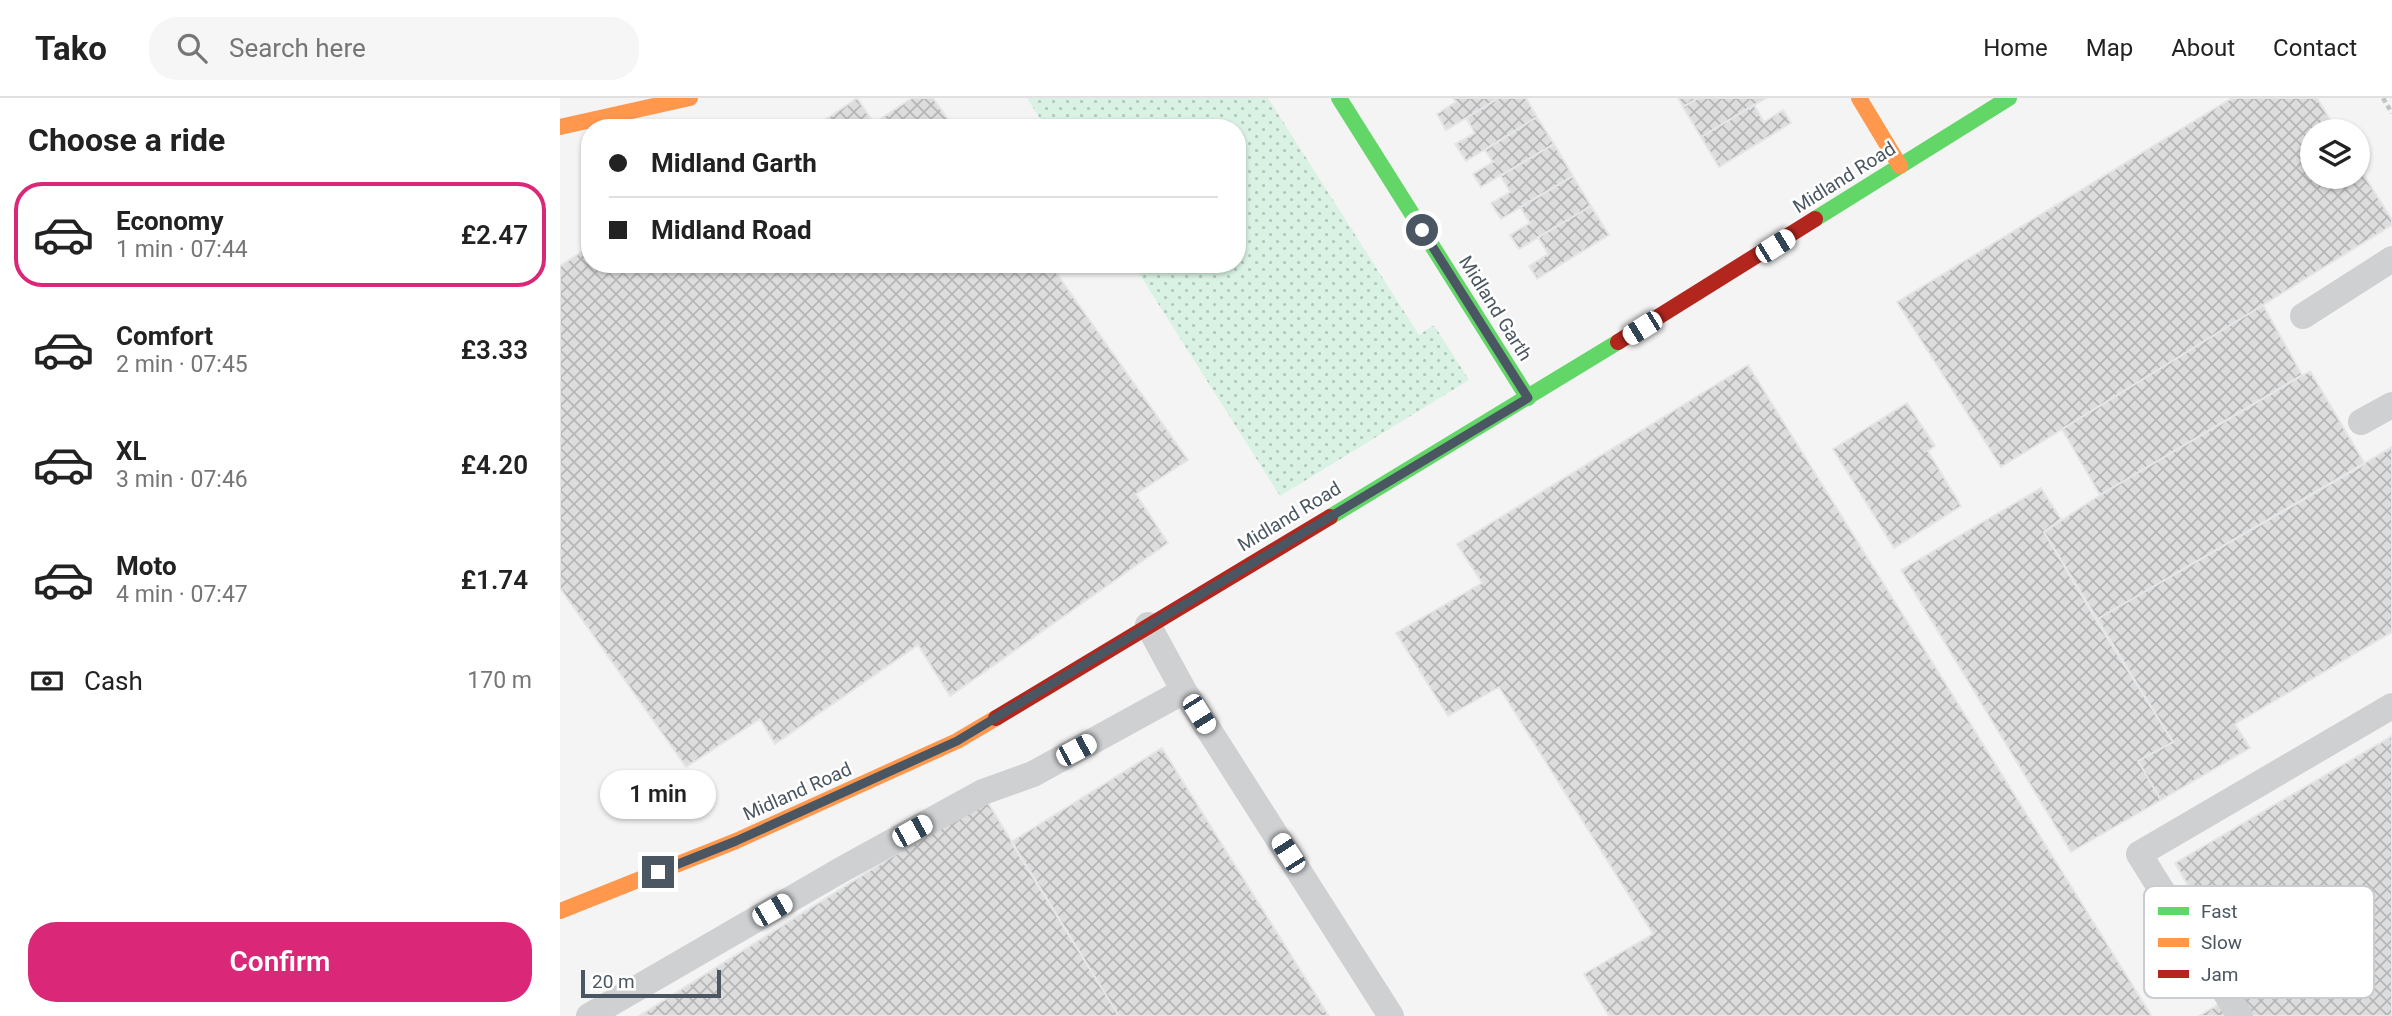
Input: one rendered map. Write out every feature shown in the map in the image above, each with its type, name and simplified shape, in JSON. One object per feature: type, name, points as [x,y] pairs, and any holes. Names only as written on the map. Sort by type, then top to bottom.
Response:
[{"type":"street","points":[[596,119],[690,98]]},
{"type":"street","name":"Midland Garth","points":[[1339,98],[1528,398]]},
{"type":"street","points":[[1859,98],[1900,166]]},
{"type":"street","name":"Midland Road","points":[[560,911],[736,841],[957,741],[1528,398],[2009,98]]},
{"type":"street","points":[[560,127],[581,122]]},
{"type":"lane","points":[[2303,316],[2392,259]]},
{"type":"lane","points":[[2361,422],[2392,405]]},
{"type":"lane","points":[[1148,625],[1184,691],[1391,1016]]},
{"type":"lane","points":[[589,1016],[841,870],[971,799],[1033,774],[1184,691]]},
{"type":"lane","points":[[2159,886],[2139,853],[2392,706]]},
{"type":"lane","points":[[2229,998],[2240,1016]]},
{"type":"path","points":[[2383,98],[2392,113]]},
{"type":"green space","points":[[1027,98],[1268,98],[1419,335],[1434,325],[1469,380],[1280,496],[1139,273],[1246,273],[1246,119],[1040,119]]},
{"type":"building","points":[[857,98],[871,119],[826,119]]},
{"type":"building","points":[[912,98],[933,98],[948,119],[880,119]]},
{"type":"building","points":[[1453,98],[1499,98],[1446,130],[1437,114],[1456,102]]},
{"type":"building","points":[[1499,98],[1526,98],[1537,117],[1466,161],[1455,144],[1475,133],[1466,118]]},
{"type":"building","points":[[1678,98],[1698,98],[1683,107]]},
{"type":"building","points":[[1698,98],[1766,98],[1701,137],[1683,107]]},
{"type":"building","points":[[2232,98],[2317,98],[2330,119],[2300,119],[2300,189],[2370,189],[2370,185],[2392,220],[2392,225],[2001,467],[1897,302]]},
{"type":"building","points":[[1754,105],[1764,122],[1783,110],[1791,123],[1719,167],[1701,137]]},
{"type":"building","points":[[1537,117],[1554,144],[1481,187],[1473,174],[1493,162],[1485,150]]},
{"type":"building","points":[[1554,144],[1573,176],[1501,219],[1491,203],[1510,192],[1501,176]]},
{"type":"building","points":[[1573,176],[1591,206],[1519,249],[1510,235],[1530,223],[1520,207]]},
{"type":"building","points":[[1591,206],[1609,235],[1537,279],[1529,266],[1548,254],[1538,237]]},
{"type":"building","points":[[581,252],[581,273],[1056,273],[1188,460],[1136,494],[1168,543],[950,696],[918,645],[775,744],[760,719],[686,767],[560,588],[560,266]]},
{"type":"building","points":[[2263,305],[2302,375],[2100,495],[2062,429]]},
{"type":"building","points":[[1748,365],[2151,1015],[1609,1016],[1584,974],[1653,934],[1499,687],[1448,716],[1396,633],[1482,583],[1457,544]]},
{"type":"building","points":[[2310,371],[2365,464],[2096,620],[2044,532],[2100,495]]},
{"type":"building","points":[[1907,403],[1935,446],[1928,451],[1961,506],[1894,548],[1833,449]]},
{"type":"building","points":[[2392,447],[2392,632],[2235,724],[2250,748],[2161,800],[2138,761],[2173,742],[2096,620]]},
{"type":"building","points":[[2041,488],[2061,519],[2044,532],[2173,742],[2138,761],[2161,800],[2071,852],[1901,570]]},
{"type":"building","points":[[2392,736],[2392,1016],[2199,1016],[2229,998],[2374,998],[2374,886],[2188,886],[2175,863]]},
{"type":"building","points":[[1162,748],[1329,1016],[1119,1016],[1011,842]]},
{"type":"building","points":[[985,798],[1119,1016],[639,1016]]},
{"type":"traffic: fast","points":[[1339,98],[1528,398]]},
{"type":"traffic: fast","points":[[1815,219],[2009,98]]},
{"type":"traffic: fast","points":[[1330,517],[1618,342]]},
{"type":"traffic: slow","points":[[596,119],[690,98]]},
{"type":"traffic: slow","points":[[1859,98],[1900,166]]},
{"type":"traffic: slow","points":[[560,127],[581,122]]},
{"type":"traffic: slow","points":[[560,911],[736,841],[957,741],[996,718]]},
{"type":"traffic: jam","points":[[1618,342],[1815,219]]},
{"type":"traffic: jam","points":[[996,718],[1330,517]]},
{"type":"route","points":[[658,872],[736,841],[957,741],[1528,398],[1422,230]]}]
